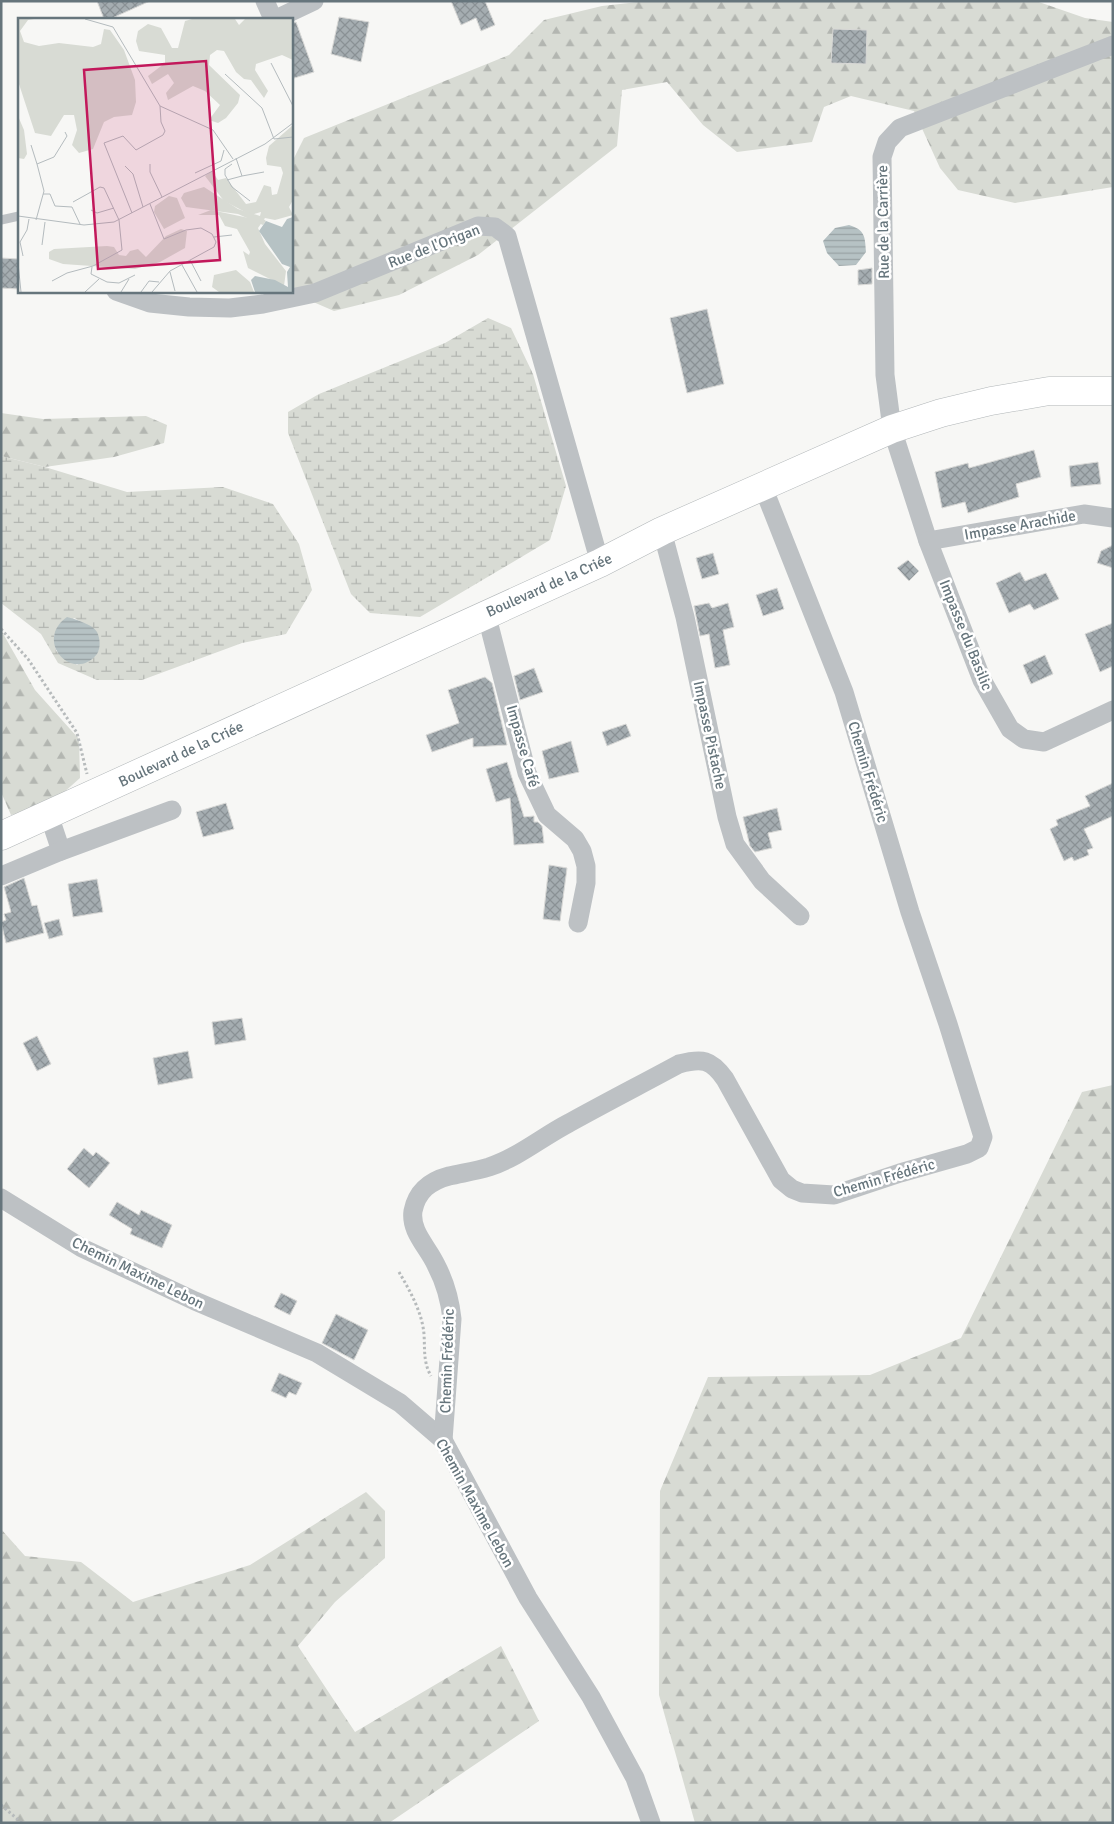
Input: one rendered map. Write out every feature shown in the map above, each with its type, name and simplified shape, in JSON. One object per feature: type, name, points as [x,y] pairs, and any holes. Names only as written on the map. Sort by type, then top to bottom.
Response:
[{"type":"main road","name":"Boulevard de la Criée","points":[[1,836],[486,613],[600,563],[662,531],[892,430],[941,413],[1039,392],[1113,391]]},
{"type":"street","points":[[265,1],[274,18]]},
{"type":"street","points":[[277,18],[314,1]]},
{"type":"street","name":"Rue de la Carrière","points":[[892,430],[884,356],[882,157],[887,142],[900,128],[1113,45]]},
{"type":"street","name":"Rue de l'Origan","points":[[119,292],[150,303],[189,307],[230,308],[263,304],[315,293],[478,226],[494,227],[507,236],[600,563]]},
{"type":"street","name":"Impasse du Basilic","points":[[892,430],[928,541],[982,680],[1010,729],[1024,739],[1044,742],[1113,710]]},
{"type":"street","name":"Chemin Frédéric","points":[[443,1440],[452,1319],[450,1301],[436,1265],[415,1231],[413,1213],[416,1200],[427,1185],[438,1179],[489,1167],[506,1160],[529,1148],[566,1124],[679,1064],[696,1060],[716,1067],[725,1079],[781,1180],[792,1189],[802,1193],[834,1194],[852,1190],[900,1173],[967,1154],[978,1148],[982,1142],[982,1130],[910,912],[844,692],[763,487]]},
{"type":"street","name":"Impasse Arachide","points":[[928,541],[1084,514],[1113,518]]},
{"type":"street","name":"Impasse Pistache","points":[[662,531],[685,617],[727,817],[735,844],[762,882],[800,916]]},
{"type":"street","name":"Impasse Café","points":[[486,613],[527,773],[547,815],[574,839],[582,851],[586,866],[586,883],[578,923]]},
{"type":"street","points":[[1,876],[61,851],[172,810]]},
{"type":"street","points":[[49,815],[61,851]]},
{"type":"street","name":"Chemin Maxime Lebon","points":[[1,1198],[82,1248],[195,1301],[317,1354],[400,1403],[443,1440],[528,1598],[591,1696],[635,1778],[651,1823]]},
{"type":"lane","points":[[1,220],[18,216]]},
{"type":"path","points":[[1,629],[28,659],[77,733],[91,796]]},
{"type":"path","points":[[399,1272],[408,1288],[421,1320],[427,1369],[446,1405]]},
{"type":"path","points":[[1,1805],[22,1823]]},
{"type":"green space","points":[[647,1],[1036,1],[1085,18],[1113,22],[1113,187],[1015,203],[958,190],[940,168],[914,111],[851,96],[824,107],[812,142],[737,152],[703,125],[667,82],[622,90],[617,146],[478,255],[399,295],[334,311],[290,292],[292,292],[292,162],[304,138],[509,55],[544,20],[602,6]]},
{"type":"green space","points":[[488,318],[511,328],[533,374],[566,486],[550,540],[420,617],[370,613],[351,594],[288,433],[288,412],[319,394],[445,343]]},
{"type":"green space","points":[[1,413],[43,419],[146,416],[167,425],[164,443],[114,457],[45,467],[1,456]]},
{"type":"green space","points":[[1,456],[45,467],[127,492],[223,487],[273,504],[299,544],[312,590],[286,634],[242,643],[142,680],[97,680],[58,663],[41,634],[1,603]],"holes":[[[74,618],[89,626],[96,633],[99,643],[99,650],[77,665],[56,651],[54,635]]]},
{"type":"green space","points":[[1,630],[35,690],[79,739],[80,778],[62,794],[39,809],[11,815],[1,792]]},
{"type":"green space","points":[[1113,1085],[1113,1823],[695,1823],[659,1695],[660,1491],[708,1377],[870,1375],[961,1338],[1082,1092]]},
{"type":"green space","points":[[366,1492],[385,1511],[385,1558],[335,1602],[298,1646],[355,1732],[501,1646],[539,1721],[389,1823],[1,1823],[1,1529],[25,1556],[81,1562],[133,1602],[250,1565]]},
{"type":"shaded area","points":[[849,225],[858,229],[863,234],[866,252],[856,265],[839,266],[827,253],[823,241],[835,228]]},
{"type":"shaded area","points":[[67,617],[88,625],[97,632],[100,643],[98,652],[87,662],[77,664],[68,662],[60,656],[55,647],[54,637],[58,627]]},
{"type":"building","points":[[97,1],[150,1],[112,18],[104,18]]},
{"type":"building","points":[[451,1],[485,1],[495,25],[481,31],[476,18],[461,25]]},
{"type":"building","points":[[339,17],[369,22],[361,62],[331,54]]},
{"type":"building","points":[[296,22],[314,72],[292,79],[292,24]]},
{"type":"building","points":[[833,29],[867,30],[866,64],[831,63]]},
{"type":"building","points":[[1,258],[18,259],[18,289],[1,288]]},
{"type":"building","points":[[872,268],[872,284],[858,285],[858,270]]},
{"type":"building","points":[[707,309],[724,384],[687,393],[670,318]]},
{"type":"building","points":[[1034,450],[1041,477],[1016,484],[1019,497],[968,513],[965,502],[942,508],[935,472],[968,463],[969,468]]},
{"type":"building","points":[[1098,462],[1101,484],[1071,487],[1069,466]]},
{"type":"building","points":[[1113,545],[1113,568],[1097,563],[1101,551]]},
{"type":"building","points":[[713,553],[719,574],[702,579],[696,558]]},
{"type":"building","points":[[908,560],[919,571],[909,581],[897,568]]},
{"type":"building","points":[[1020,572],[1025,581],[1046,573],[1059,599],[1034,610],[1030,604],[1009,613],[996,583]]},
{"type":"building","points":[[777,588],[784,609],[763,616],[756,595]]},
{"type":"building","points":[[709,603],[712,608],[728,603],[734,627],[723,630],[730,665],[715,668],[709,634],[700,636],[694,606]]},
{"type":"building","points":[[1113,623],[1113,666],[1100,672],[1085,634]]},
{"type":"building","points":[[1045,655],[1053,674],[1031,684],[1023,665]]},
{"type":"building","points":[[534,668],[543,692],[520,700],[514,676]]},
{"type":"building","points":[[485,677],[492,683],[507,745],[473,747],[473,738],[432,752],[426,735],[459,723],[448,690]]},
{"type":"building","points":[[626,724],[631,736],[607,746],[602,732]]},
{"type":"building","points":[[571,741],[579,772],[549,779],[542,751]]},
{"type":"building","points":[[507,762],[524,817],[534,816],[534,822],[538,822],[542,826],[544,843],[514,845],[510,798],[496,802],[486,769]]},
{"type":"building","points":[[1113,783],[1113,816],[1084,829],[1093,848],[1087,850],[1089,855],[1074,861],[1072,857],[1064,861],[1050,829],[1058,825],[1056,820],[1090,806],[1085,796]]},
{"type":"building","points":[[226,803],[234,829],[203,837],[196,812]]},
{"type":"building","points":[[777,808],[782,830],[768,833],[772,848],[755,852],[750,846],[743,817]]},
{"type":"building","points":[[549,865],[567,868],[560,921],[543,919]]},
{"type":"building","points":[[24,878],[32,906],[37,905],[44,933],[6,943],[1,922],[6,920],[4,914],[11,912],[4,887]]},
{"type":"building","points":[[97,879],[103,912],[73,917],[68,884]]},
{"type":"building","points":[[59,919],[63,935],[49,939],[44,923]]},
{"type":"building","points":[[242,1018],[246,1040],[215,1045],[212,1022]]},
{"type":"building","points":[[37,1036],[51,1064],[37,1071],[23,1043]]},
{"type":"building","points":[[188,1051],[193,1078],[158,1085],[153,1058]]},
{"type":"building","points":[[84,1148],[93,1156],[96,1152],[110,1163],[89,1188],[67,1169]]},
{"type":"building","points":[[117,1202],[139,1215],[141,1210],[172,1225],[162,1248],[130,1234],[132,1229],[109,1215]]},
{"type":"building","points":[[281,1293],[297,1301],[290,1315],[274,1307]]},
{"type":"building","points":[[336,1314],[368,1330],[354,1360],[322,1343]]},
{"type":"building","points":[[279,1373],[302,1383],[296,1395],[289,1392],[286,1398],[271,1391]]}]
